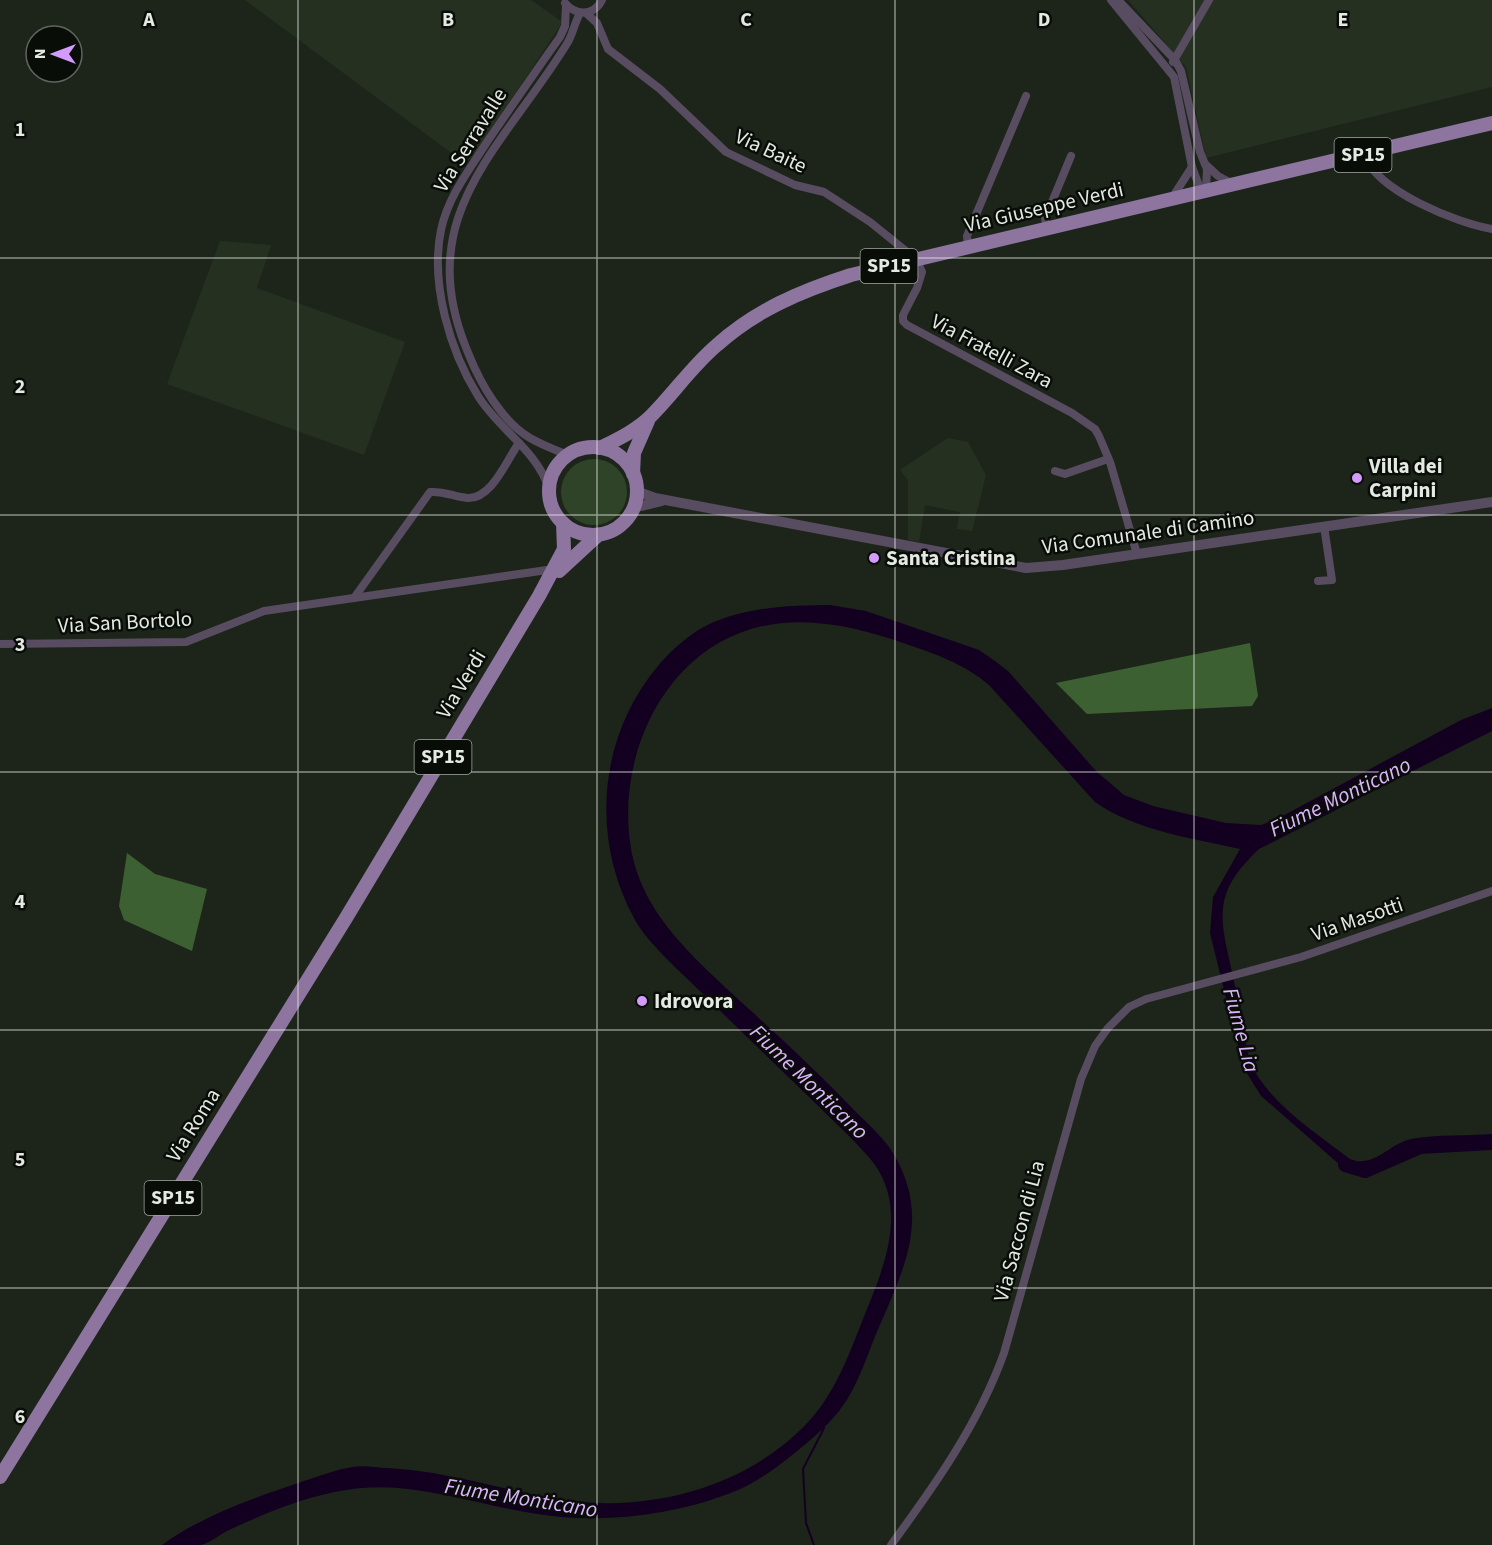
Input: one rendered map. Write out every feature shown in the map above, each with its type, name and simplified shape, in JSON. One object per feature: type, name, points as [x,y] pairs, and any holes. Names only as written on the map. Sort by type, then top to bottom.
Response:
[{"type":"main road","name":"Via Giuseppe Verdi","points":[[650,417],[686,374],[718,344],[759,312],[803,290],[850,275],[968,246],[1365,155],[1492,123]]},
{"type":"main road","name":"SP15","points":[[568,455],[578,450],[600,448],[633,431],[650,417]]},
{"type":"main road","name":"SP15","points":[[539,596],[569,559],[598,535],[619,526],[633,508],[636,491],[633,475],[634,453],[650,417]]},
{"type":"main road","points":[[600,448],[614,453],[626,462],[633,475]]},
{"type":"main road","points":[[549,489],[551,476],[568,455]]},
{"type":"main road","name":"SP15","points":[[539,596],[564,549],[563,524],[552,508],[549,489]]},
{"type":"main road","points":[[563,524],[585,534],[598,535]]},
{"type":"main road","name":"Via Verdi","points":[[346,918],[539,596]]},
{"type":"main road","name":"Via Roma","points":[[0,1477],[346,918]]},
{"type":"street","points":[[1111,0],[1169,69],[1177,87],[1192,167],[1203,191]]},
{"type":"street","points":[[1118,0],[1175,60],[1184,79],[1200,152],[1205,164],[1218,176],[1233,184]]},
{"type":"street","points":[[1169,69],[1209,0]]},
{"type":"street","points":[[565,2],[583,13],[601,2]]},
{"type":"street","name":"Via Serravalle","points":[[549,489],[544,473],[478,397],[455,347],[440,282],[439,252],[441,231],[456,190],[560,38],[565,26],[565,2]]},
{"type":"street","name":"Via Baite","points":[[601,2],[601,32]]},
{"type":"street","name":"Via Serravalle","points":[[568,455],[529,438],[501,412],[476,373],[462,340],[453,303],[449,271],[454,226],[465,199],[478,174],[569,40],[583,13]]},
{"type":"street","name":"Via Baite","points":[[583,13],[597,22],[608,49],[675,102],[726,152],[795,185],[824,192],[870,222],[916,259]]},
{"type":"street","points":[[968,246],[967,236],[1026,96]]},
{"type":"street","points":[[1365,155],[1374,169],[1408,197],[1434,212],[1492,229]]},
{"type":"street","points":[[1047,228],[1045,219],[1071,156]]},
{"type":"street","points":[[1203,191],[1205,164]]},
{"type":"street","points":[[1172,198],[1192,167]]},
{"type":"street","name":"Via Fratelli Zara","points":[[916,259],[922,272],[918,288],[903,315],[903,321],[924,335],[1072,413],[1095,429],[1108,459],[1137,554]]},
{"type":"street","points":[[354,598],[430,492],[447,492],[470,498],[479,495],[491,486],[519,443]]},
{"type":"street","points":[[1055,471],[1065,474],[1108,459]]},
{"type":"street","name":"Via Comunale di Camino","points":[[636,491],[668,501],[1015,567],[1063,565],[1492,502]]},
{"type":"street","name":"Via Comunale di Camino","points":[[633,508],[668,501]]},
{"type":"street","points":[[1318,581],[1332,580],[1324,526]]},
{"type":"street","name":"Via San Bortolo","points":[[0,644],[186,642],[264,611],[554,569]]},
{"type":"street","name":"Via Masotti","points":[[1220,978],[1342,944],[1492,891]]},
{"type":"street","name":"Via Saccon di Lia","points":[[891,1545],[971,1426],[993,1384],[1004,1353],[1076,1091],[1095,1046],[1108,1028],[1129,1007],[1146,999],[1220,978]]},
{"type":"shaded area","points":[[245,0],[531,0],[561,21],[560,26],[472,159],[461,160]]},
{"type":"shaded area","points":[[1128,0],[1492,0],[1492,87],[1206,158],[1186,67]]},
{"type":"shaded area","points":[[220,241],[271,245],[257,288],[405,342],[364,455],[167,384]]},
{"type":"shaded area","points":[[948,438],[968,442],[986,475],[972,531],[957,529],[960,512],[925,505],[919,542],[908,540],[908,480],[900,470]]},
{"type":"shaded area","points":[[588,459],[600,459],[612,464],[622,474],[627,492],[625,505],[612,520],[600,525],[588,525],[576,520],[566,510],[561,498],[561,486],[566,474],[576,464]]},
{"type":"green space","points":[[1250,643],[1258,696],[1252,706],[1087,714],[1056,683]]},
{"type":"green space","points":[[127,853],[155,874],[207,889],[192,951],[124,920],[119,906]]},
{"type":"water","name":"Fiume Monticano","points":[[830,605],[866,611],[979,650],[1008,671],[1096,771],[1124,795],[1153,806],[1226,823],[1261,825],[1277,819],[1461,720],[1492,708],[1492,731],[1259,849],[1233,880],[1226,894],[1223,922],[1250,1062],[1269,1091],[1295,1116],[1351,1160],[1375,1158],[1403,1142],[1421,1137],[1492,1134],[1492,1142],[1436,1143],[1414,1146],[1358,1171],[1340,1165],[1261,1096],[1243,1067],[1210,933],[1213,897],[1240,849],[1146,827],[1111,812],[1095,802],[989,685],[948,660],[885,637],[828,624],[789,622],[751,629],[719,643],[692,662],[670,687],[652,716],[639,747],[631,780],[628,814],[631,848],[637,873],[647,896],[676,938],[875,1130],[893,1153],[904,1176],[910,1198],[912,1220],[905,1262],[861,1372],[848,1398],[821,1431],[767,1474],[738,1490],[682,1508],[609,1518],[561,1517],[513,1510],[418,1490],[370,1488],[346,1490],[300,1501],[227,1531],[201,1545],[162,1545],[178,1534],[230,1508],[328,1473],[357,1466],[429,1473],[551,1498],[586,1502],[621,1503],[691,1492],[724,1480],[755,1464],[784,1444],[810,1420],[820,1407],[844,1365],[882,1270],[890,1234],[891,1216],[884,1182],[872,1161],[851,1138],[667,960],[641,929],[621,889],[611,856],[607,823],[607,789],[612,756],[623,724],[638,694],[658,666],[686,639],[710,624],[745,612]]},
{"type":"waterway","name":"Fiume Lia","points":[[1345,1165],[1365,1171],[1420,1147],[1492,1143]]},
{"type":"waterway","points":[[814,1545],[806,1523],[803,1469],[824,1428]]},
{"type":"place","name":"Villa dei Carpini","points":[[1357,478]]},
{"type":"place","name":"Santa Cristina","points":[[874,558]]},
{"type":"place","name":"Idrovora","points":[[642,1001]]}]
